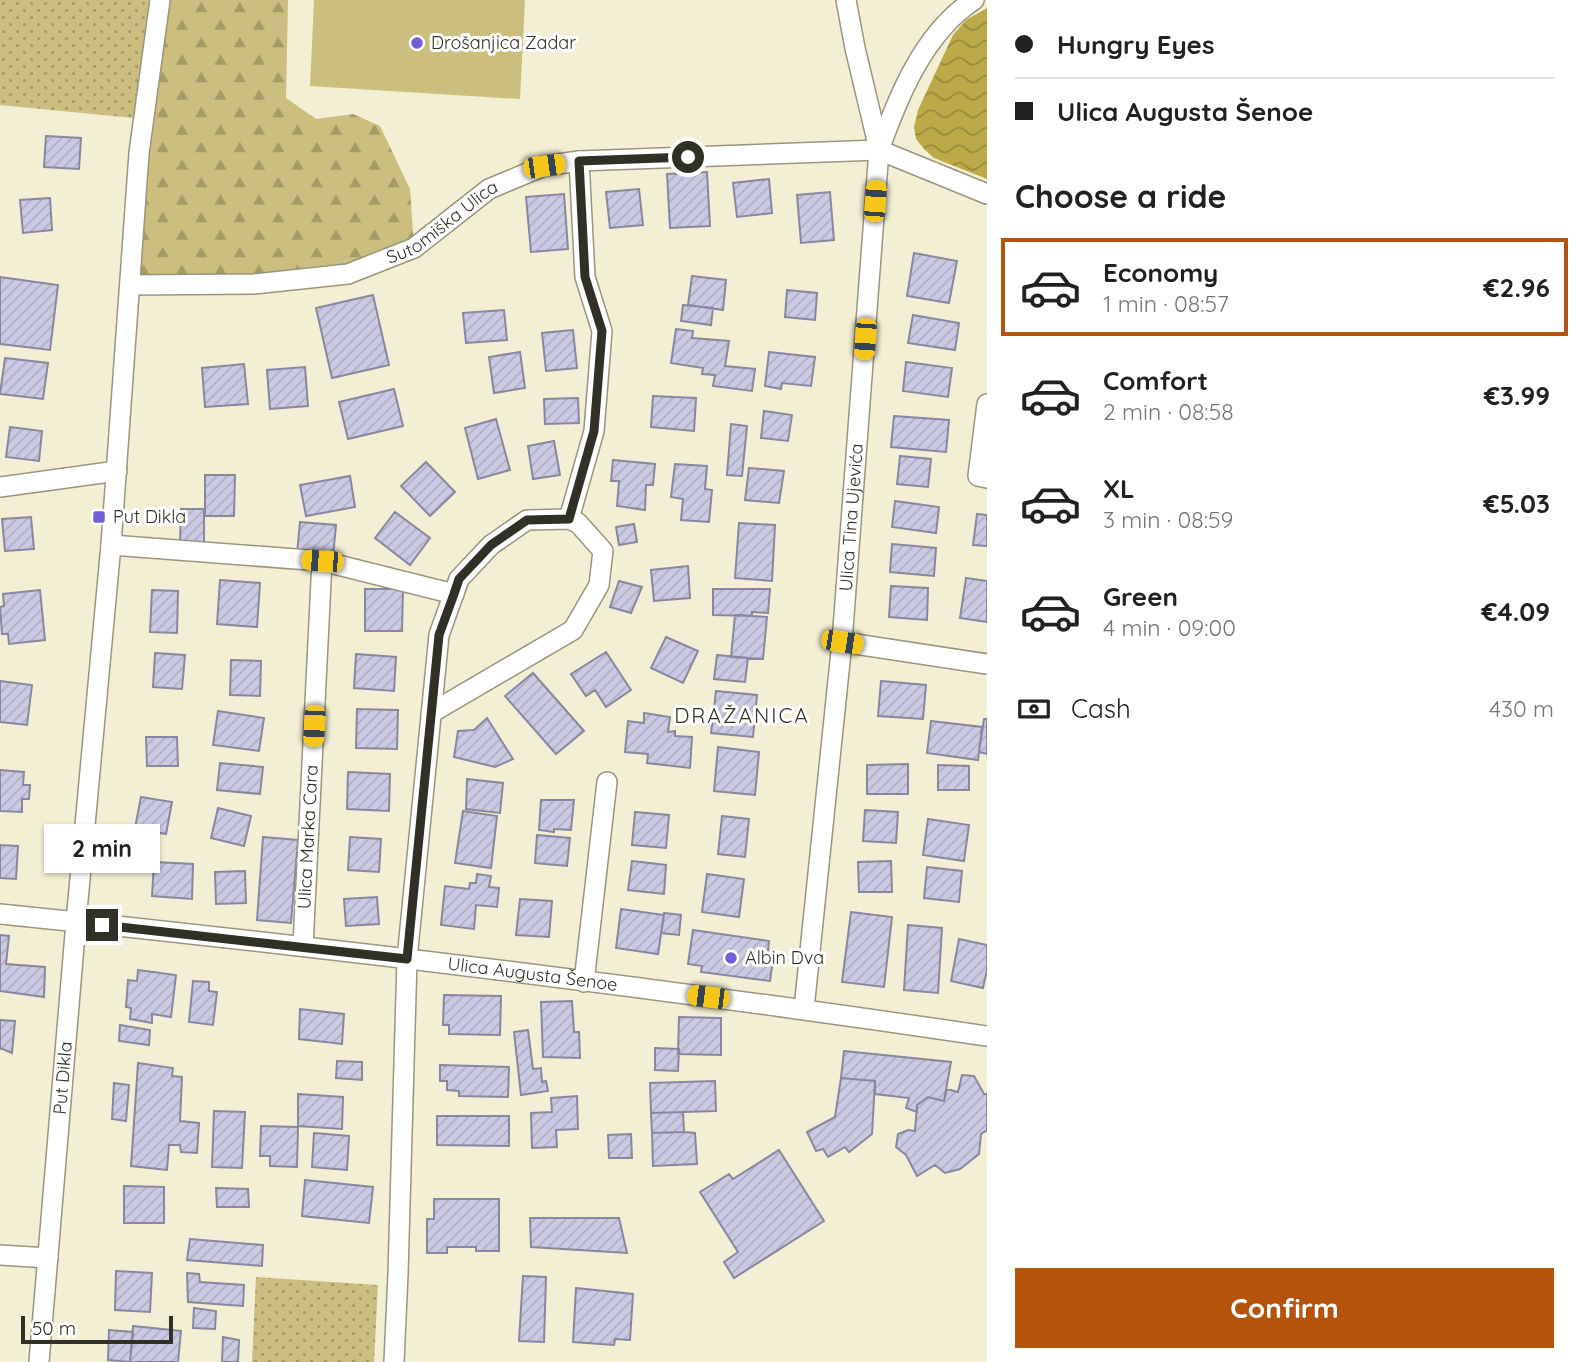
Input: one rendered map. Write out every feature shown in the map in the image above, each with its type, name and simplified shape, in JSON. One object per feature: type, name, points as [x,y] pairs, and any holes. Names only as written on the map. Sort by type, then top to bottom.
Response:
[{"type":"street","name":"Put Dikla","points":[[39,1362],[111,545],[139,153],[160,0]]},
{"type":"street","points":[[846,0],[879,150]]},
{"type":"street","points":[[879,150],[893,111],[927,46],[953,17],[974,0]]},
{"type":"street","name":"Sutomiška Ulica","points":[[130,285],[254,284],[348,274],[414,248],[489,189],[544,166],[579,161],[879,150]]},
{"type":"street","points":[[879,150],[987,194]]},
{"type":"street","name":"Ulica Tina Ujevića","points":[[804,1009],[842,642],[879,150]]},
{"type":"street","points":[[569,519],[594,431],[602,331],[585,277],[579,161]]},
{"type":"street","points":[[987,404],[978,476],[987,478]]},
{"type":"street","points":[[0,487],[117,471]]},
{"type":"street","points":[[394,1362],[407,959],[431,713],[439,635],[459,579],[491,545],[527,520],[569,519],[578,523],[603,551],[599,585],[573,630],[431,713]]},
{"type":"street","points":[[111,545],[322,561],[454,594]]},
{"type":"street","name":"Ulica Marka Cara","points":[[303,946],[322,561]]},
{"type":"street","points":[[842,642],[987,664]]},
{"type":"street","points":[[584,982],[607,782]]},
{"type":"street","name":"Ulica Augusta Šenoe","points":[[0,914],[303,946],[804,1009],[987,1036]]},
{"type":"street","points":[[0,1255],[48,1258]]},
{"type":"green space","points":[[0,0],[160,0],[144,119],[0,105]]},
{"type":"green space","points":[[160,0],[288,0],[286,98],[316,119],[353,114],[380,126],[410,189],[414,248],[348,274],[130,285]]},
{"type":"green space","name":"Drošanjica Zadar","points":[[314,0],[525,0],[520,99],[310,86]]},
{"type":"green space","points":[[256,1277],[378,1285],[374,1362],[252,1362]]},
{"type":"water","points":[[987,8],[987,179],[934,158],[916,139],[914,127],[918,110],[953,35],[966,20]]},
{"type":"building","points":[[46,136],[81,138],[79,169],[44,167]]},
{"type":"building","points":[[707,172],[710,226],[670,228],[667,174]]},
{"type":"building","points":[[769,179],[772,213],[737,217],[733,183]]},
{"type":"building","points":[[639,189],[643,225],[610,228],[606,192]]},
{"type":"building","points":[[830,192],[834,240],[801,243],[797,195]]},
{"type":"building","points":[[564,194],[568,249],[531,252],[526,197]]},
{"type":"building","points":[[50,198],[52,230],[23,233],[20,200]]},
{"type":"building","points":[[914,253],[957,261],[949,303],[907,296]]},
{"type":"building","points":[[692,276],[726,280],[723,310],[688,305]]},
{"type":"building","points":[[0,277],[58,285],[50,350],[0,344]]},
{"type":"building","points":[[787,290],[817,293],[815,320],[785,317]]},
{"type":"building","points":[[373,295],[389,365],[332,378],[316,308]]},
{"type":"building","points":[[683,305],[713,308],[711,325],[681,321]]},
{"type":"building","points":[[504,310],[507,340],[466,343],[463,313]]},
{"type":"building","points":[[913,315],[959,323],[955,350],[908,343]]},
{"type":"building","points":[[676,329],[693,331],[692,338],[729,341],[725,366],[755,369],[752,391],[713,386],[715,375],[702,374],[703,368],[671,363]]},
{"type":"building","points":[[573,330],[577,368],[546,371],[542,333]]},
{"type":"building","points":[[520,352],[525,388],[494,393],[489,357]]},
{"type":"building","points":[[769,352],[815,357],[811,386],[782,383],[781,389],[765,386]]},
{"type":"building","points":[[5,358],[48,363],[43,399],[0,394]]},
{"type":"building","points":[[906,362],[952,368],[948,397],[903,391]]},
{"type":"building","points":[[244,364],[248,404],[205,407],[202,368]]},
{"type":"building","points":[[305,367],[308,406],[270,409],[267,370]]},
{"type":"building","points":[[394,389],[403,426],[348,439],[339,402]]},
{"type":"building","points":[[653,396],[696,398],[694,431],[651,427]]},
{"type":"building","points":[[578,398],[579,423],[545,424],[544,399]]},
{"type":"building","points":[[764,411],[792,415],[788,441],[761,438]]},
{"type":"building","points":[[894,416],[949,420],[946,452],[891,447]]},
{"type":"building","points":[[496,419],[510,470],[478,479],[465,428]]},
{"type":"building","points":[[731,424],[747,426],[742,476],[727,475]]},
{"type":"building","points":[[10,427],[42,431],[39,461],[6,457]]},
{"type":"building","points":[[554,441],[560,475],[533,479],[528,446]]},
{"type":"building","points":[[900,456],[931,459],[928,487],[897,484]]},
{"type":"building","points":[[613,460],[655,464],[653,485],[646,485],[645,510],[617,506],[619,481],[611,481]]},
{"type":"building","points":[[426,462],[455,492],[430,516],[401,486]]},
{"type":"building","points":[[675,464],[707,466],[705,489],[712,490],[709,522],[681,520],[683,499],[671,497]]},
{"type":"building","points":[[749,468],[784,471],[779,503],[745,500]]},
{"type":"building","points":[[205,475],[235,475],[234,516],[205,516]]},
{"type":"building","points":[[350,476],[355,507],[306,516],[300,485]]},
{"type":"building","points":[[895,501],[939,507],[936,533],[892,527]]},
{"type":"building","points":[[181,509],[204,509],[204,543],[180,543]]},
{"type":"building","points":[[395,512],[430,538],[410,565],[375,538]]},
{"type":"building","points":[[977,514],[987,515],[987,546],[973,545]]},
{"type":"building","points":[[31,517],[34,549],[5,551],[2,519]]},
{"type":"building","points":[[300,522],[336,525],[333,557],[297,554]]},
{"type":"building","points":[[739,523],[775,525],[772,581],[735,578]]},
{"type":"building","points":[[634,524],[637,542],[619,545],[616,527]]},
{"type":"building","points":[[892,544],[936,548],[934,576],[890,572]]},
{"type":"building","points":[[688,566],[690,598],[654,601],[651,570]]},
{"type":"building","points":[[966,578],[987,581],[987,622],[960,618]]},
{"type":"building","points":[[220,580],[260,583],[257,627],[217,624]]},
{"type":"building","points":[[619,581],[642,587],[631,613],[610,607]]},
{"type":"building","points":[[891,586],[928,588],[927,620],[889,617]]},
{"type":"building","points":[[365,589],[403,589],[402,631],[365,631]]},
{"type":"building","points":[[713,589],[770,589],[768,613],[752,612],[752,616],[713,615]]},
{"type":"building","points":[[40,590],[45,640],[9,644],[8,634],[2,634],[0,607],[4,606],[3,594]]},
{"type":"building","points":[[152,590],[178,591],[177,633],[150,632]]},
{"type":"building","points":[[735,615],[767,617],[763,659],[731,657]]},
{"type":"building","points":[[666,637],[698,651],[683,683],[651,668]]},
{"type":"building","points":[[606,652],[631,690],[606,707],[595,690],[586,696],[571,674]]},
{"type":"building","points":[[155,653],[185,655],[182,689],[153,687]]},
{"type":"building","points":[[356,654],[396,657],[394,691],[354,688]]},
{"type":"building","points":[[717,655],[748,658],[745,682],[714,679]]},
{"type":"building","points":[[231,660],[261,661],[260,696],[230,695]]},
{"type":"building","points":[[533,673],[584,731],[556,754],[505,696]]},
{"type":"building","points":[[0,681],[32,685],[27,725],[0,722]]},
{"type":"building","points":[[881,681],[926,685],[923,719],[878,716]]},
{"type":"building","points":[[716,691],[757,695],[753,737],[711,733]]},
{"type":"building","points":[[357,709],[398,710],[397,749],[356,748]]},
{"type":"building","points":[[218,711],[264,718],[259,751],[213,745]]},
{"type":"building","points":[[644,713],[670,717],[668,732],[675,731],[675,736],[692,737],[690,768],[647,763],[648,754],[625,752],[628,721],[644,723]]},
{"type":"building","points":[[487,718],[513,759],[495,767],[454,757],[458,731],[474,730]]},
{"type":"building","points":[[984,719],[987,719],[987,754],[979,752]]},
{"type":"building","points":[[931,721],[982,727],[978,760],[927,753]]},
{"type":"building","points":[[146,737],[177,737],[178,766],[147,766]]},
{"type":"building","points":[[718,747],[759,752],[755,795],[714,791]]},
{"type":"building","points":[[220,763],[263,767],[260,794],[217,790]]},
{"type":"building","points":[[908,764],[908,794],[867,794],[867,765]]},
{"type":"building","points":[[938,765],[969,766],[969,790],[938,790]]},
{"type":"building","points":[[0,770],[24,772],[23,785],[30,785],[29,799],[22,799],[22,812],[0,811]]},
{"type":"building","points":[[348,772],[390,774],[389,811],[347,809]]},
{"type":"building","points":[[467,779],[503,783],[500,813],[466,809]]},
{"type":"building","points":[[141,797],[172,802],[166,834],[135,828]]},
{"type":"building","points":[[541,800],[574,800],[571,830],[539,830]]},
{"type":"building","points":[[218,808],[251,816],[244,846],[211,838]]},
{"type":"building","points":[[865,810],[898,812],[896,843],[863,841]]},
{"type":"building","points":[[463,811],[497,816],[491,868],[455,863]]},
{"type":"building","points":[[635,812],[669,815],[666,848],[632,845]]},
{"type":"building","points":[[722,816],[749,819],[745,857],[718,854]]},
{"type":"building","points":[[928,819],[969,825],[964,861],[923,855]]},
{"type":"building","points":[[537,835],[570,838],[567,866],[535,863]]},
{"type":"building","points":[[263,837],[298,840],[291,923],[257,920]]},
{"type":"building","points":[[350,837],[381,839],[379,872],[348,870]]},
{"type":"building","points":[[0,845],[18,846],[16,879],[0,878]]},
{"type":"building","points":[[632,861],[666,865],[664,894],[628,890]]},
{"type":"building","points":[[891,861],[892,892],[859,892],[858,862]]},
{"type":"building","points":[[154,862],[193,864],[192,899],[152,896]]},
{"type":"building","points":[[927,867],[962,871],[959,902],[924,898]]},
{"type":"building","points":[[245,871],[246,903],[216,904],[215,872]]},
{"type":"building","points":[[477,874],[491,876],[489,887],[499,888],[497,907],[476,905],[474,929],[441,925],[445,886],[469,889],[470,883],[476,883]]},
{"type":"building","points":[[707,874],[744,879],[739,917],[702,912]]},
{"type":"building","points":[[377,897],[379,924],[346,926],[344,899]]},
{"type":"building","points":[[520,899],[552,901],[549,937],[516,935]]},
{"type":"building","points":[[621,909],[664,915],[658,954],[616,948]]},
{"type":"building","points":[[851,912],[892,917],[884,987],[842,982]]},
{"type":"building","points":[[664,913],[681,915],[679,935],[661,933]]},
{"type":"building","points":[[908,925],[942,928],[938,993],[904,990]]},
{"type":"building","name":"Albin Dva","points":[[693,930],[769,941],[768,952],[774,953],[770,981],[701,972],[702,966],[688,964]]},
{"type":"building","points":[[0,935],[9,936],[6,964],[45,967],[44,997],[0,991]]},
{"type":"building","points":[[959,939],[987,945],[987,970],[983,988],[951,981]]},
{"type":"building","points":[[138,970],[176,975],[171,1017],[152,1014],[152,1023],[130,1019],[131,1008],[126,1007],[128,980],[137,981]]},
{"type":"building","points":[[193,981],[209,982],[209,991],[217,992],[213,1025],[189,1022]]},
{"type":"building","points":[[444,995],[501,996],[500,1035],[449,1034],[449,1025],[443,1025]]},
{"type":"building","points":[[572,1001],[574,1032],[579,1032],[580,1058],[543,1057],[541,1002]]},
{"type":"building","points":[[300,1009],[344,1014],[342,1044],[299,1039]]},
{"type":"building","points":[[679,1017],[721,1018],[721,1055],[678,1054]]},
{"type":"building","points":[[0,1020],[15,1021],[12,1053],[0,1048]]},
{"type":"building","points":[[120,1025],[150,1030],[149,1045],[119,1041]]},
{"type":"building","points":[[528,1030],[533,1069],[541,1068],[542,1082],[546,1081],[548,1091],[521,1095],[514,1032]]},
{"type":"building","points":[[655,1048],[679,1049],[678,1071],[655,1070]]},
{"type":"building","points":[[844,1051],[951,1062],[944,1101],[928,1097],[917,1105],[917,1112],[906,1108],[909,1098],[875,1094],[875,1081],[841,1078]]},
{"type":"building","points":[[337,1061],[362,1062],[362,1080],[336,1078]]},
{"type":"building","points":[[138,1063],[173,1068],[172,1076],[182,1077],[180,1121],[199,1123],[197,1153],[181,1152],[180,1145],[169,1145],[167,1170],[131,1166]]},
{"type":"building","points":[[440,1065],[509,1067],[508,1097],[459,1096],[459,1091],[447,1090],[447,1081],[440,1081]]},
{"type":"building","points":[[962,1075],[974,1076],[984,1094],[987,1094],[987,1130],[981,1134],[979,1154],[960,1169],[945,1173],[935,1165],[917,1176],[906,1155],[896,1147],[898,1134],[908,1130],[915,1131],[917,1105],[928,1097],[944,1101],[947,1089],[958,1092]]},
{"type":"building","points":[[841,1078],[875,1081],[872,1134],[849,1152],[845,1147],[828,1157],[823,1149],[816,1151],[807,1132],[835,1117]]},
{"type":"building","points":[[715,1081],[716,1111],[651,1113],[650,1083]]},
{"type":"building","points":[[114,1083],[129,1085],[126,1121],[112,1119]]},
{"type":"building","points":[[298,1094],[343,1097],[342,1129],[298,1126]]},
{"type":"building","points":[[577,1096],[578,1129],[556,1130],[557,1147],[532,1148],[531,1113],[552,1112],[551,1098]]},
{"type":"building","points":[[214,1111],[245,1112],[242,1168],[212,1167]]},
{"type":"building","points":[[683,1112],[684,1132],[652,1133],[651,1113]]},
{"type":"building","points":[[437,1116],[509,1116],[509,1146],[437,1145]]},
{"type":"building","points":[[261,1126],[298,1127],[297,1167],[270,1166],[270,1156],[260,1156]]},
{"type":"building","points":[[314,1133],[349,1136],[347,1170],[312,1167]]},
{"type":"building","points":[[652,1133],[695,1133],[697,1164],[653,1166]]},
{"type":"building","points":[[631,1134],[632,1158],[609,1158],[608,1135]]},
{"type":"building","points":[[779,1150],[824,1221],[734,1278],[724,1262],[738,1252],[700,1192],[729,1174],[733,1179]]},
{"type":"building","points":[[305,1180],[373,1187],[369,1223],[302,1216]]},
{"type":"building","points":[[124,1186],[164,1187],[164,1223],[124,1223]]},
{"type":"building","points":[[216,1188],[248,1189],[249,1207],[217,1207]]},
{"type":"building","points":[[434,1199],[499,1199],[499,1251],[476,1251],[476,1247],[447,1247],[447,1253],[427,1253],[427,1219],[434,1219]]},
{"type":"building","points":[[530,1218],[619,1218],[627,1253],[531,1247]]},
{"type":"building","points":[[190,1239],[263,1245],[262,1266],[187,1260]]},
{"type":"building","points":[[116,1271],[152,1273],[150,1312],[115,1310]]},
{"type":"building","points":[[187,1273],[199,1274],[200,1282],[244,1285],[243,1306],[188,1302]]},
{"type":"building","points":[[523,1276],[546,1277],[544,1342],[519,1341]]},
{"type":"building","points":[[576,1288],[633,1294],[630,1340],[615,1339],[614,1345],[573,1342]]},
{"type":"building","points":[[194,1308],[216,1311],[215,1329],[193,1328]]},
{"type":"building","points":[[133,1326],[181,1331],[178,1362],[130,1362]]},
{"type":"building","points":[[109,1330],[133,1332],[130,1362],[108,1360]]},
{"type":"building","points":[[223,1337],[239,1340],[238,1362],[222,1362]]},
{"type":"place","name":"Drošanjica Zadar","points":[[417,43]]},
{"type":"place","name":"Put Dikla","points":[[99,517]]},
{"type":"place","name":"Albin Dva","points":[[731,958]]},
{"type":"district","name":"DRAŽANICA","points":[[742,716]]},
{"type":"route","points":[[102,925],[407,959],[439,635],[459,579],[491,545],[527,520],[569,519],[594,431],[602,331],[585,277],[579,161],[688,157]]}]
